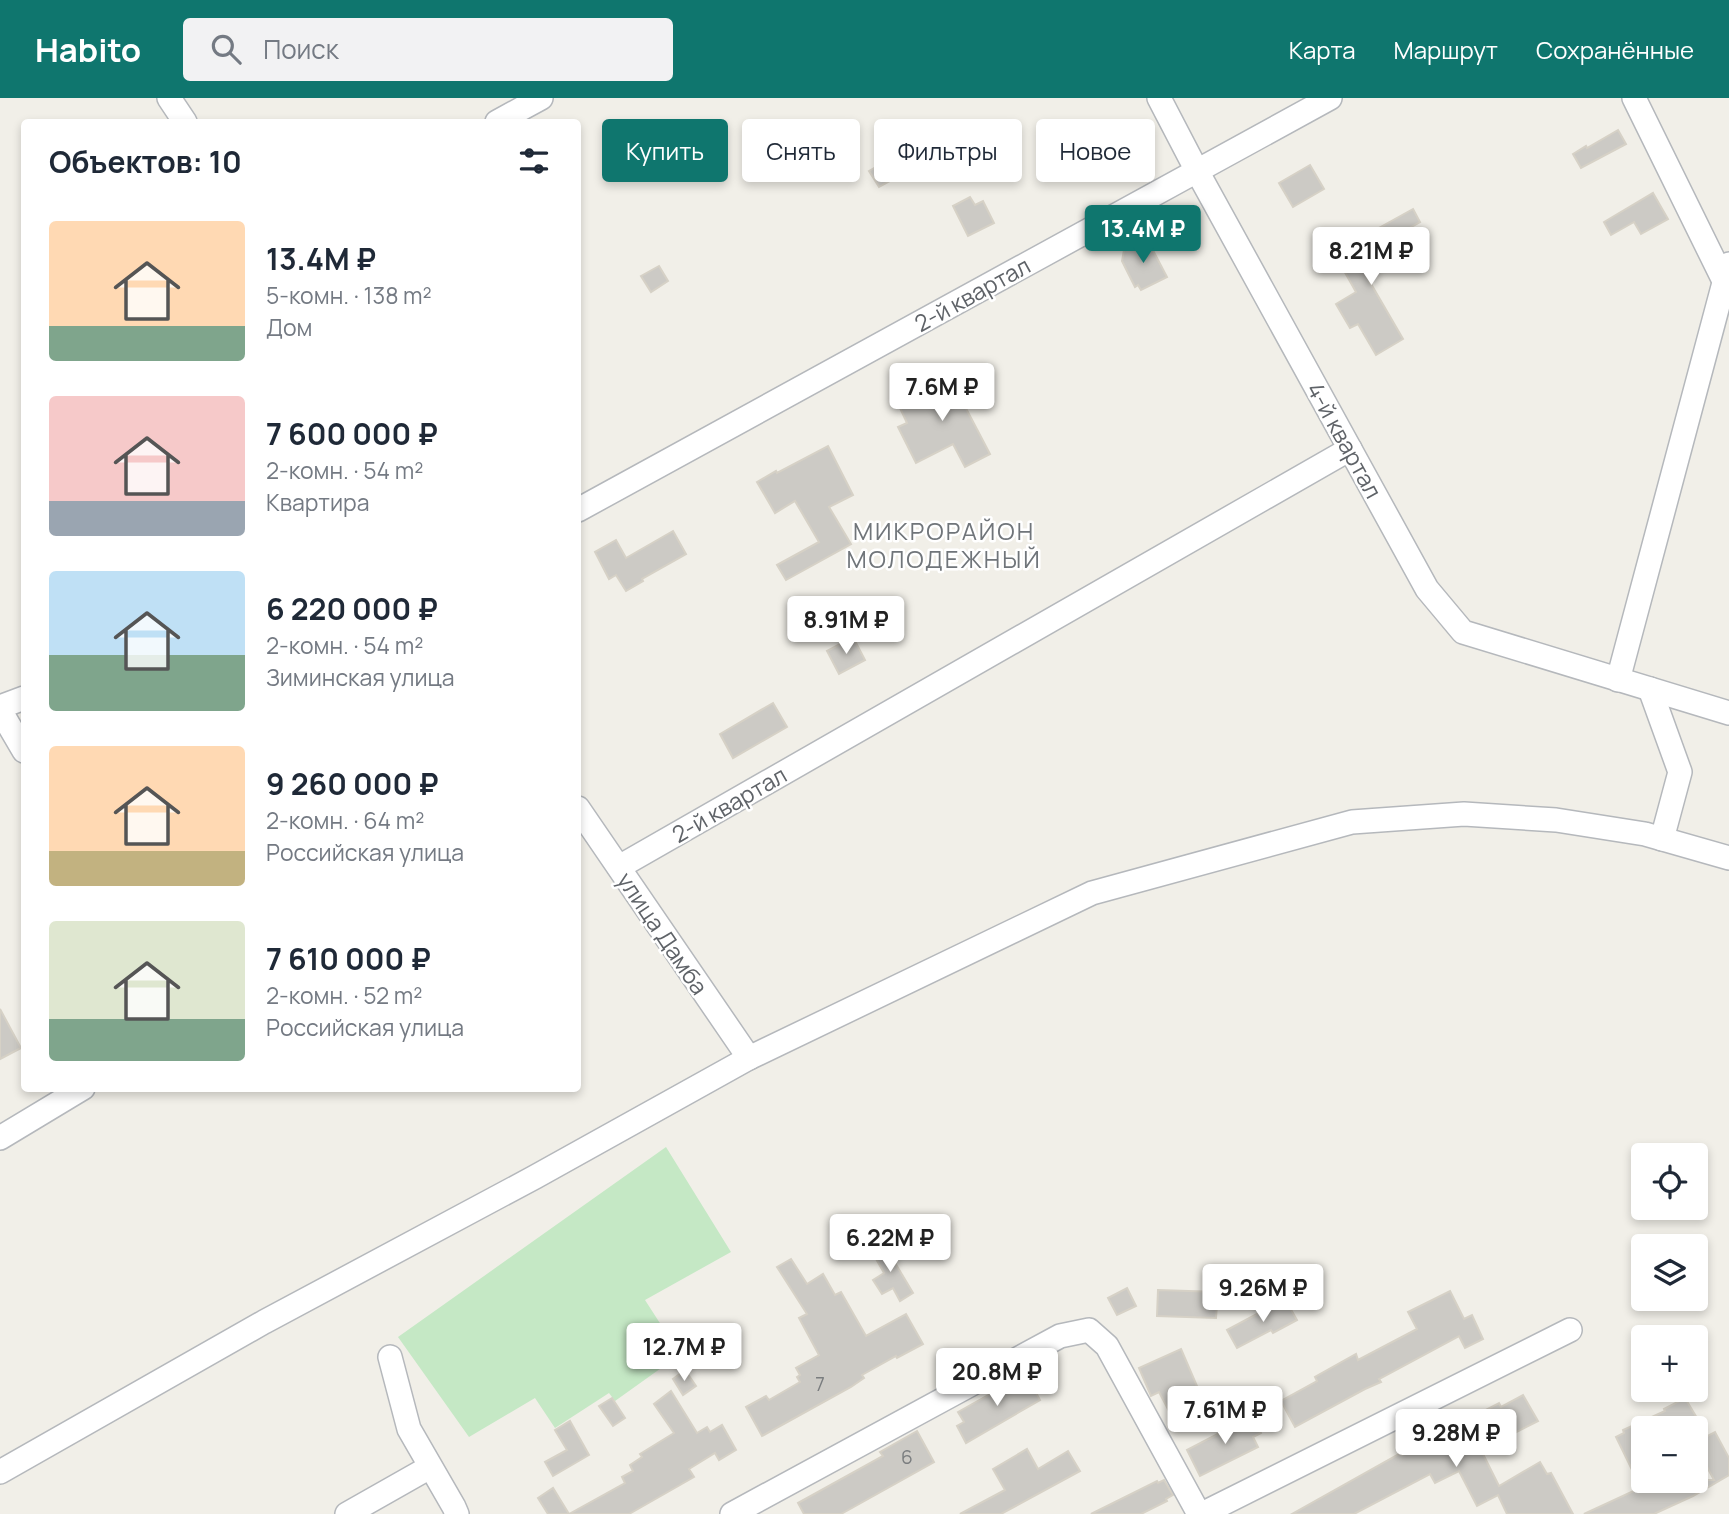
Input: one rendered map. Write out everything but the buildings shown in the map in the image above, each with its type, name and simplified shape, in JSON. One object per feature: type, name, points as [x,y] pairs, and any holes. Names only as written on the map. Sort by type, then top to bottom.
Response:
[{"type":"street","points":[[169,98],[184,119]]},
{"type":"street","points":[[502,119],[541,98]]},
{"type":"street","name":"4-й квартал","points":[[1159,98],[1427,589],[1463,632],[1729,713]]},
{"type":"street","name":"2-й квартал","points":[[581,508],[1330,98]]},
{"type":"street","points":[[1618,680],[1727,279],[1633,98]]},
{"type":"street","name":"2-й квартал","points":[[619,867],[1350,449]]},
{"type":"street","points":[[1650,690],[1680,772],[1662,839]]},
{"type":"street","points":[[21,699],[0,708],[21,746]]},
{"type":"street","name":"улица Дамба","points":[[581,811],[749,1058]]},
{"type":"street","points":[[0,1472],[264,1322],[535,1177],[749,1058],[1092,893],[1352,821],[1464,814],[1556,820],[1645,834],[1729,858]]},
{"type":"street","points":[[0,1138],[76,1092]]},
{"type":"street","points":[[732,1514],[1060,1336],[1089,1330],[1107,1346],[1200,1514],[1570,1330]]},
{"type":"street","points":[[390,1357],[409,1429],[457,1514]]},
{"type":"street","points":[[346,1514],[430,1466]]},
{"type":"green space","points":[[666,1147],[731,1252],[645,1300],[676,1348],[660,1360],[664,1366],[615,1401],[609,1393],[555,1428],[535,1398],[469,1437],[398,1337]]},
{"type":"district","name":"МИКРОРАЙОН МОЛОДЕЖНЫЙ","points":[[944,544]]}]
